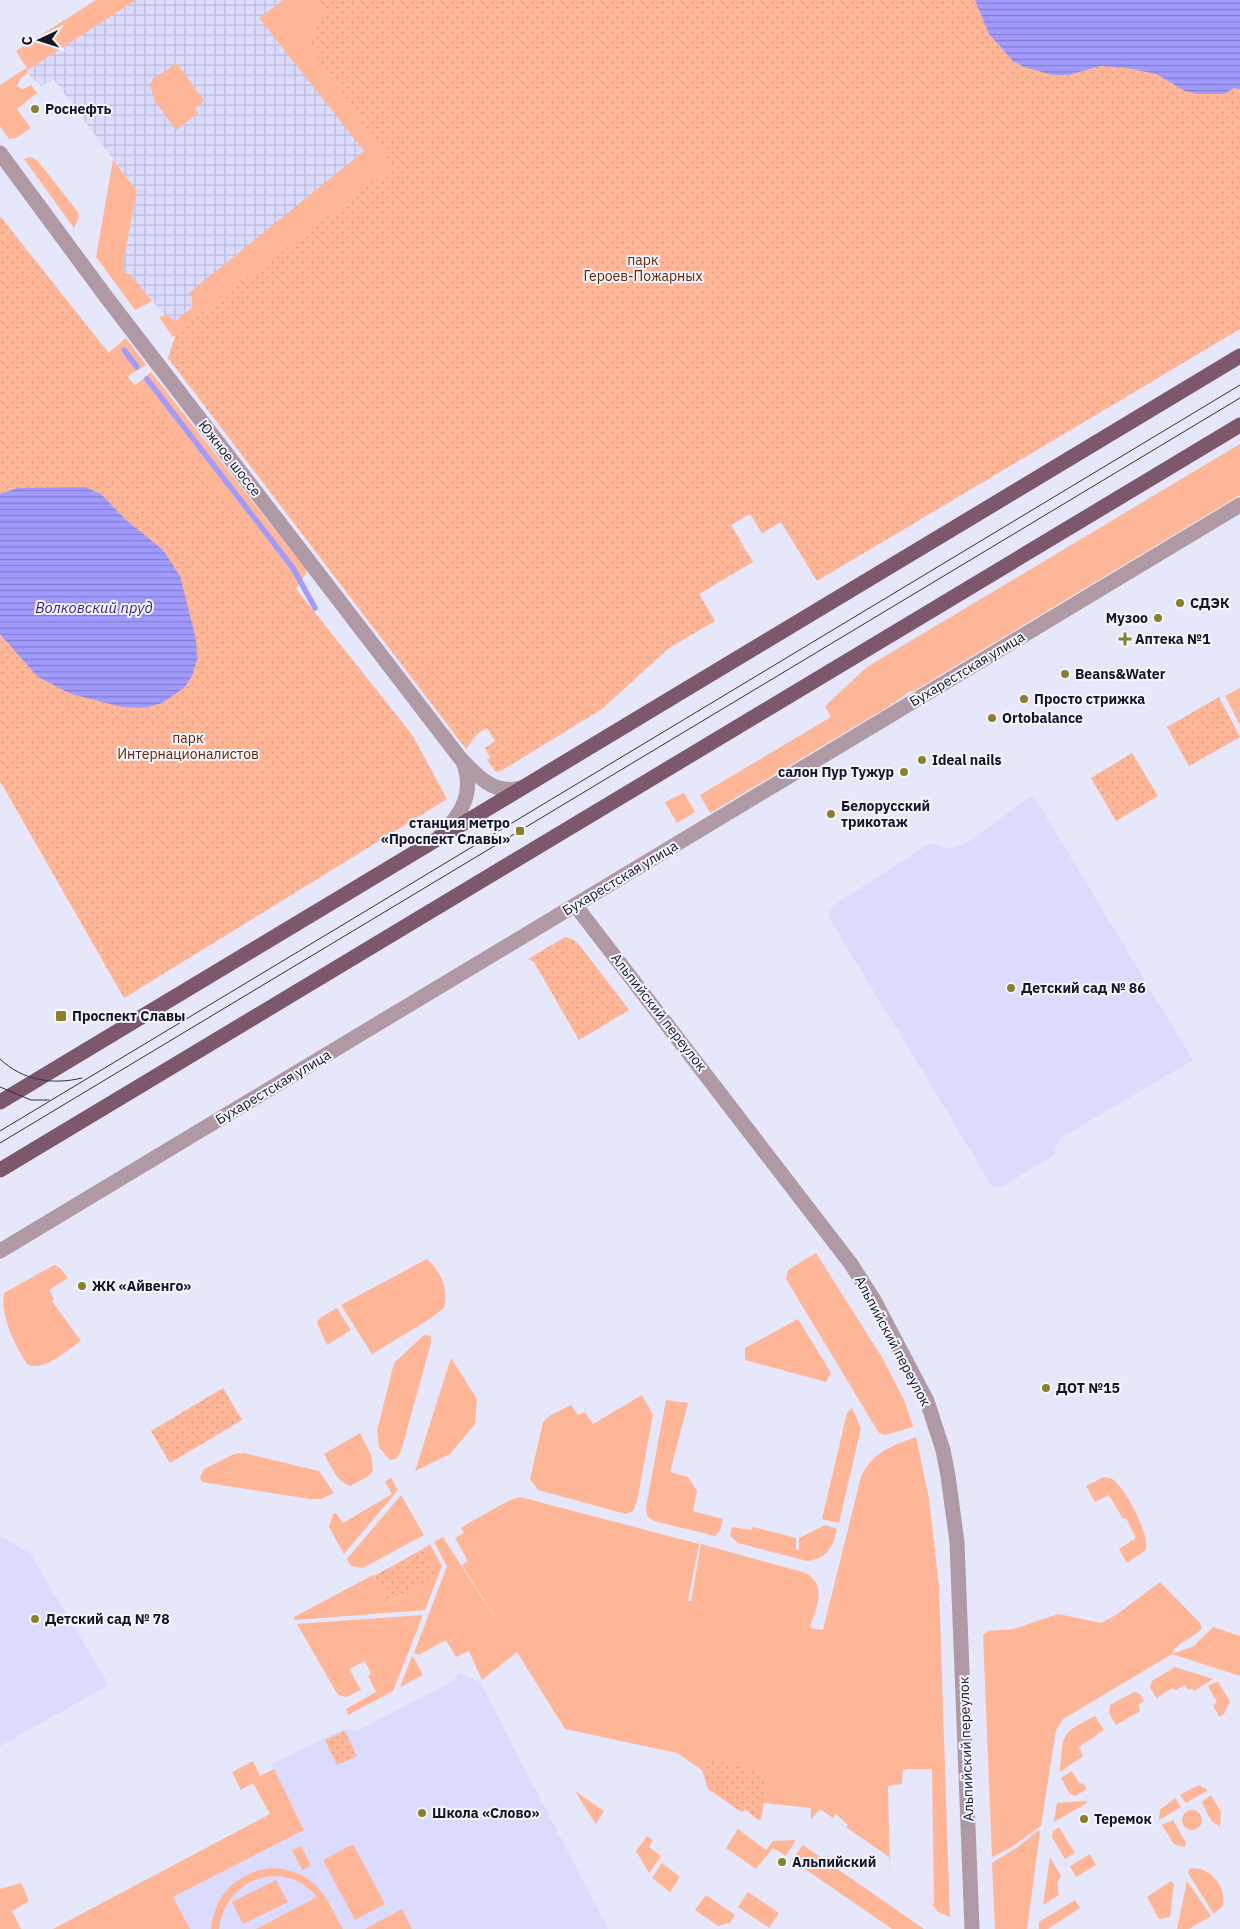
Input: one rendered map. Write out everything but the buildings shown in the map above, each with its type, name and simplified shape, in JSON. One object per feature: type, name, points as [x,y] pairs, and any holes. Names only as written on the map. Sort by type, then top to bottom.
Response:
[{"type":"main road","points":[[0,1102],[1240,356]]},
{"type":"main road","points":[[0,1170],[1240,425]]},
{"type":"street","name":"Южное шоссе","points":[[0,153],[107,298],[462,761],[479,778],[492,786],[505,790],[520,788]]},
{"type":"street","name":"Бухарестская улица","points":[[0,1251],[1240,505]]},
{"type":"street","name":"Южное шоссе","points":[[438,838],[458,816],[467,798],[467,775],[462,761]]},
{"type":"street","name":"Альпийский переулок","points":[[576,905],[851,1264],[874,1300],[927,1401],[943,1450],[958,1542],[972,1929]]},
{"type":"shaded area","points":[[136,0],[319,0],[393,167],[177,331],[131,275],[124,272],[124,258],[137,191],[54,80],[41,86],[28,74],[28,70]]},
{"type":"shaded area","name":"Детский сад № 86","points":[[1033,795],[1193,1060],[1059,1139],[1053,1156],[1001,1187],[992,1186],[828,916],[831,907],[931,843],[950,849],[967,843]]},
{"type":"shaded area","name":"Детский сад № 78","points":[[0,1536],[30,1553],[109,1685],[0,1746]]},
{"type":"shaded area","name":"Школа «Слово»","points":[[459,1673],[480,1682],[608,1929],[190,1929],[173,1897],[304,1830],[271,1764],[344,1729],[357,1731],[453,1681]]},
{"type":"green space","points":[[96,0],[136,0],[28,70],[16,51]]},
{"type":"green space","points":[[283,0],[367,0],[442,130],[184,339],[172,336],[159,317],[168,315],[175,321],[192,308],[192,297],[189,293],[364,151],[259,18]]},
{"type":"green space","name":"парк Героев-Пожарных","points":[[319,0],[1240,0],[1240,329],[817,581],[781,522],[762,533],[750,514],[731,525],[753,562],[699,594],[715,621],[669,648],[602,709],[501,771],[496,772],[487,760],[490,758],[485,748],[495,741],[487,728],[477,734],[466,749],[168,358],[177,331],[393,167],[308,44],[326,10]]},
{"type":"green space","points":[[177,63],[204,101],[195,108],[198,113],[176,130],[155,101],[150,85],[153,79]]},
{"type":"green space","points":[[26,68],[28,72],[20,79],[17,86],[23,89],[31,85],[37,93],[17,109],[31,128],[16,138],[9,139],[0,126],[0,85]]},
{"type":"green space","points":[[30,157],[37,160],[78,212],[79,217],[74,228],[24,159]]},
{"type":"green space","points":[[113,160],[137,191],[124,258],[124,272],[131,275],[152,301],[135,310],[96,257]]},
{"type":"green space","name":"парк Интернационалистов","points":[[0,216],[413,736],[447,799],[124,998],[0,781]]},
{"type":"green space","points":[[126,338],[146,365],[126,377],[106,355]]},
{"type":"green space","points":[[151,372],[307,571],[294,594],[133,387]]},
{"type":"green space","points":[[1240,444],[1240,495],[912,692],[910,691],[894,703],[890,703],[891,705],[710,813],[700,795],[831,717],[825,706],[867,667]]},
{"type":"green space","points":[[1240,688],[1240,725],[1225,696]]},
{"type":"green space","points":[[1219,697],[1240,737],[1189,766],[1167,727]]},
{"type":"green space","points":[[1132,753],[1158,796],[1116,821],[1091,778]]},
{"type":"green space","points":[[684,793],[695,812],[677,823],[665,802]]},
{"type":"green space","points":[[565,937],[574,940],[581,947],[629,1010],[579,1040],[534,962],[528,959]]},
{"type":"green space","points":[[816,1253],[883,1359],[905,1402],[913,1427],[885,1435],[879,1433],[786,1279],[788,1270]]},
{"type":"green space","points":[[427,1259],[443,1281],[445,1288],[444,1308],[372,1354],[341,1305]]},
{"type":"green space","points":[[54,1265],[60,1268],[68,1278],[49,1290],[54,1299],[52,1301],[81,1341],[55,1359],[33,1366],[27,1364],[6,1321],[3,1302],[4,1293]]},
{"type":"green space","points":[[337,1308],[351,1330],[327,1345],[317,1323],[320,1318]]},
{"type":"green space","points":[[798,1319],[831,1373],[826,1382],[745,1360],[745,1348]]},
{"type":"green space","points":[[424,1335],[431,1336],[431,1343],[401,1451],[396,1459],[390,1460],[379,1447],[377,1431],[394,1363]]},
{"type":"green space","points":[[451,1358],[477,1399],[475,1424],[450,1454],[415,1471]]},
{"type":"green space","points":[[223,1388],[242,1420],[170,1463],[151,1431]]},
{"type":"green space","points":[[642,1395],[653,1415],[637,1501],[633,1511],[626,1514],[538,1490],[530,1479],[543,1422],[549,1416],[571,1405],[578,1415],[585,1412],[593,1424]]},
{"type":"green space","points":[[666,1400],[688,1403],[670,1472],[688,1477],[697,1491],[693,1511],[723,1519],[720,1531],[715,1536],[654,1521],[647,1516],[646,1507]]},
{"type":"green space","points":[[852,1408],[861,1428],[839,1523],[822,1519],[847,1413]]},
{"type":"green space","points":[[360,1433],[371,1455],[373,1471],[367,1477],[350,1486],[341,1481],[324,1454]]},
{"type":"green space","points":[[916,1437],[929,1498],[939,1586],[950,1917],[938,1912],[932,1904],[934,1904],[932,1769],[903,1769],[902,1784],[888,1786],[890,1875],[889,1857],[846,1827],[848,1825],[836,1814],[833,1818],[820,1809],[811,1820],[811,1808],[764,1803],[761,1820],[758,1820],[741,1806],[740,1811],[708,1789],[702,1770],[677,1753],[565,1729],[517,1652],[482,1680],[469,1651],[456,1657],[446,1640],[419,1655],[414,1653],[447,1566],[434,1542],[443,1537],[511,1643],[462,1565],[468,1561],[455,1538],[464,1533],[461,1528],[467,1524],[508,1501],[520,1497],[699,1544],[688,1601],[691,1601],[701,1544],[806,1573],[813,1578],[819,1591],[810,1628],[823,1630],[861,1477],[871,1461],[877,1456],[891,1447]]},
{"type":"green space","points":[[244,1453],[319,1471],[334,1493],[321,1499],[310,1499],[202,1482],[200,1477],[204,1469],[234,1454]]},
{"type":"green space","points":[[1104,1477],[1114,1480],[1120,1487],[1145,1534],[1146,1550],[1127,1563],[1119,1549],[1136,1538],[1126,1518],[1123,1519],[1109,1495],[1095,1502],[1086,1486]]},
{"type":"green space","points":[[391,1478],[398,1490],[344,1554],[329,1527],[333,1514],[336,1513],[343,1523],[392,1494],[385,1482]]},
{"type":"green space","points":[[401,1495],[424,1535],[363,1568],[351,1566],[347,1559]]},
{"type":"green space","points":[[825,1525],[837,1529],[831,1547],[820,1558],[807,1561],[738,1543],[730,1536],[732,1527],[751,1530],[753,1527],[796,1538],[796,1550],[799,1550],[799,1538]]},
{"type":"green space","points":[[430,1544],[442,1566],[425,1610],[295,1620],[294,1617],[373,1575],[389,1602],[437,1575],[423,1549]]},
{"type":"green space","points":[[423,1549],[438,1575],[388,1602],[374,1576]]},
{"type":"green space","points":[[1160,1582],[1200,1623],[1202,1628],[1178,1646],[1172,1654],[1063,1719],[1056,1730],[1041,1826],[1010,1848],[992,1857],[983,1635],[988,1631],[1014,1629],[1058,1614],[1101,1623],[1116,1615]]},
{"type":"green space","points":[[423,1615],[393,1691],[348,1715],[346,1709],[376,1692],[368,1676],[371,1674],[365,1661],[349,1669],[361,1690],[346,1697],[338,1695],[297,1624]]},
{"type":"green space","points":[[1213,1627],[1240,1636],[1240,1676],[1172,1654],[1194,1646]]},
{"type":"green space","points":[[412,1656],[423,1675],[400,1687]]},
{"type":"green space","points":[[1175,1667],[1213,1679],[1194,1691],[1192,1688],[1188,1690],[1185,1685],[1176,1690],[1173,1688],[1156,1698],[1150,1687],[1152,1681]]},
{"type":"green space","points":[[1218,1682],[1230,1701],[1224,1714],[1219,1717],[1213,1705],[1217,1702],[1208,1686]]},
{"type":"green space","points":[[1134,1692],[1140,1694],[1144,1701],[1138,1705],[1140,1711],[1116,1725],[1109,1713],[1110,1705]]},
{"type":"green space","points":[[1095,1716],[1104,1730],[1079,1747],[1083,1756],[1060,1772],[1063,1742],[1066,1736],[1075,1727]]},
{"type":"green space","points":[[345,1731],[357,1756],[337,1765],[325,1740]]},
{"type":"green space","points":[[708,1759],[766,1774],[760,1820],[745,1809],[742,1812],[713,1791],[706,1778]]},
{"type":"green space","points":[[253,1761],[260,1776],[274,1769],[304,1830],[173,1897],[190,1929],[53,1929],[270,1814],[253,1783],[241,1790],[232,1772]]},
{"type":"green space","points":[[1072,1771],[1080,1784],[1083,1783],[1087,1789],[1075,1796],[1070,1794],[1061,1778]]},
{"type":"green space","points":[[1199,1785],[1208,1790],[1186,1803],[1180,1795]]},
{"type":"green space","points":[[575,1791],[604,1811],[596,1824],[595,1823]]},
{"type":"green space","points":[[1211,1795],[1221,1812],[1220,1826],[1211,1820],[1202,1802]]},
{"type":"green space","points":[[1175,1798],[1181,1807],[1159,1820],[1160,1810]]},
{"type":"green space","points":[[1086,1801],[1087,1803],[1054,1822],[1057,1803]]},
{"type":"green space","points":[[1188,1810],[1196,1810],[1202,1816],[1202,1824],[1196,1830],[1188,1830],[1182,1824],[1182,1816]]},
{"type":"green space","points":[[1173,1820],[1186,1843],[1185,1847],[1174,1844],[1162,1825]]},
{"type":"green space","points":[[1059,1827],[1075,1853],[1065,1859],[1052,1837],[1053,1831]]},
{"type":"green space","points":[[738,1829],[766,1850],[773,1841],[796,1840],[786,1856],[773,1848],[756,1869],[726,1848]]},
{"type":"green space","points":[[1039,1830],[1027,1929],[995,1929],[992,1863],[1019,1846]]},
{"type":"green space","points":[[647,1836],[653,1840],[649,1847],[661,1856],[649,1873],[636,1851]]},
{"type":"green space","points":[[353,1844],[385,1904],[355,1920],[323,1860]]},
{"type":"green space","points":[[803,1845],[924,1929],[892,1929],[792,1860]]},
{"type":"green space","points":[[301,1846],[311,1866],[302,1870],[292,1850]]},
{"type":"green space","points":[[1090,1854],[1096,1865],[1076,1877],[1070,1866]]},
{"type":"green space","points":[[1050,1857],[1061,1876],[1057,1883],[1059,1895],[1043,1905]]},
{"type":"green space","points":[[662,1863],[680,1877],[670,1892],[652,1878]]},
{"type":"green space","points":[[271,1868],[298,1874],[317,1886],[343,1929],[256,1929],[317,1897],[303,1885],[288,1878],[273,1876],[258,1879],[244,1886],[232,1897],[224,1912],[219,1929],[211,1929],[217,1906],[230,1887],[248,1874]]},
{"type":"green space","points":[[1189,1869],[1204,1870],[1220,1885],[1224,1899],[1223,1906],[1214,1914],[1188,1873]]},
{"type":"green space","points":[[276,1880],[288,1902],[243,1924],[232,1902]]},
{"type":"green space","points":[[1171,1881],[1174,1884],[1170,1917],[1159,1919],[1147,1897]]},
{"type":"green space","points":[[1187,1881],[1211,1916],[1189,1929],[1177,1929]]},
{"type":"green space","points":[[21,1883],[29,1901],[12,1911],[21,1929],[0,1929],[0,1889]]},
{"type":"green space","points":[[748,1892],[779,1913],[769,1928],[738,1907]]},
{"type":"green space","points":[[706,1895],[735,1915],[730,1923],[718,1926],[695,1910]]},
{"type":"green space","points":[[1075,1900],[1080,1908],[1048,1929],[1039,1929],[1039,1922]]},
{"type":"green space","points":[[402,1909],[412,1929],[365,1929]]},
{"type":"water","points":[[975,0],[1240,0],[1240,89],[1234,88],[1224,94],[1198,94],[1185,91],[1156,74],[1127,68],[1100,66],[1069,75],[1053,75],[1024,67],[1013,61],[989,34]]},
{"type":"water","name":"Волковский пруд","points":[[85,487],[101,494],[125,519],[163,550],[180,576],[196,639],[197,659],[192,676],[184,688],[162,703],[144,708],[122,707],[71,694],[38,677],[0,634],[0,494],[18,488]]},
{"type":"waterway","points":[[124,350],[137,367]]},
{"type":"waterway","points":[[147,379],[293,568],[315,608]]},
{"type":"tram line","points":[[0,1131],[1240,385]]},
{"type":"tram line","points":[[0,1143],[1240,398]]},
{"type":"tram line","points":[[0,1059],[28,1077],[49,1081],[82,1078]]},
{"type":"tram line","points":[[0,1087],[31,1100],[49,1100]]},
{"type":"place","name":"Роснефть","points":[[35,109]]},
{"type":"place","name":"СДЭК","points":[[1180,603]]},
{"type":"place","name":"Музоо","points":[[1158,618]]},
{"type":"place","name":"Аптека №1","points":[[1125,639]]},
{"type":"place","name":"Beans&Water","points":[[1065,674]]},
{"type":"place","name":"Просто стрижка","points":[[1024,699]]},
{"type":"place","name":"Ortobalance","points":[[992,718]]},
{"type":"place","name":"Ideal nails","points":[[922,760]]},
{"type":"place","name":"салон Пур Тужур","points":[[904,772]]},
{"type":"place","name":"Белорусский трикотаж","points":[[831,814]]},
{"type":"place","name":"станция метро «Проспект Славы»","points":[[520,831]]},
{"type":"place","name":"Детский сад № 86","points":[[1011,988]]},
{"type":"place","name":"Проспект Славы","points":[[61,1016]]},
{"type":"place","name":"ЖК «Айвенго»","points":[[82,1286]]},
{"type":"place","name":"ДОТ №15","points":[[1046,1388]]},
{"type":"place","name":"Детский сад № 78","points":[[35,1619]]},
{"type":"place","name":"Школа «Слово»","points":[[422,1813]]},
{"type":"place","name":"Теремок","points":[[1084,1819]]},
{"type":"place","name":"Альпийский","points":[[782,1862]]}]
